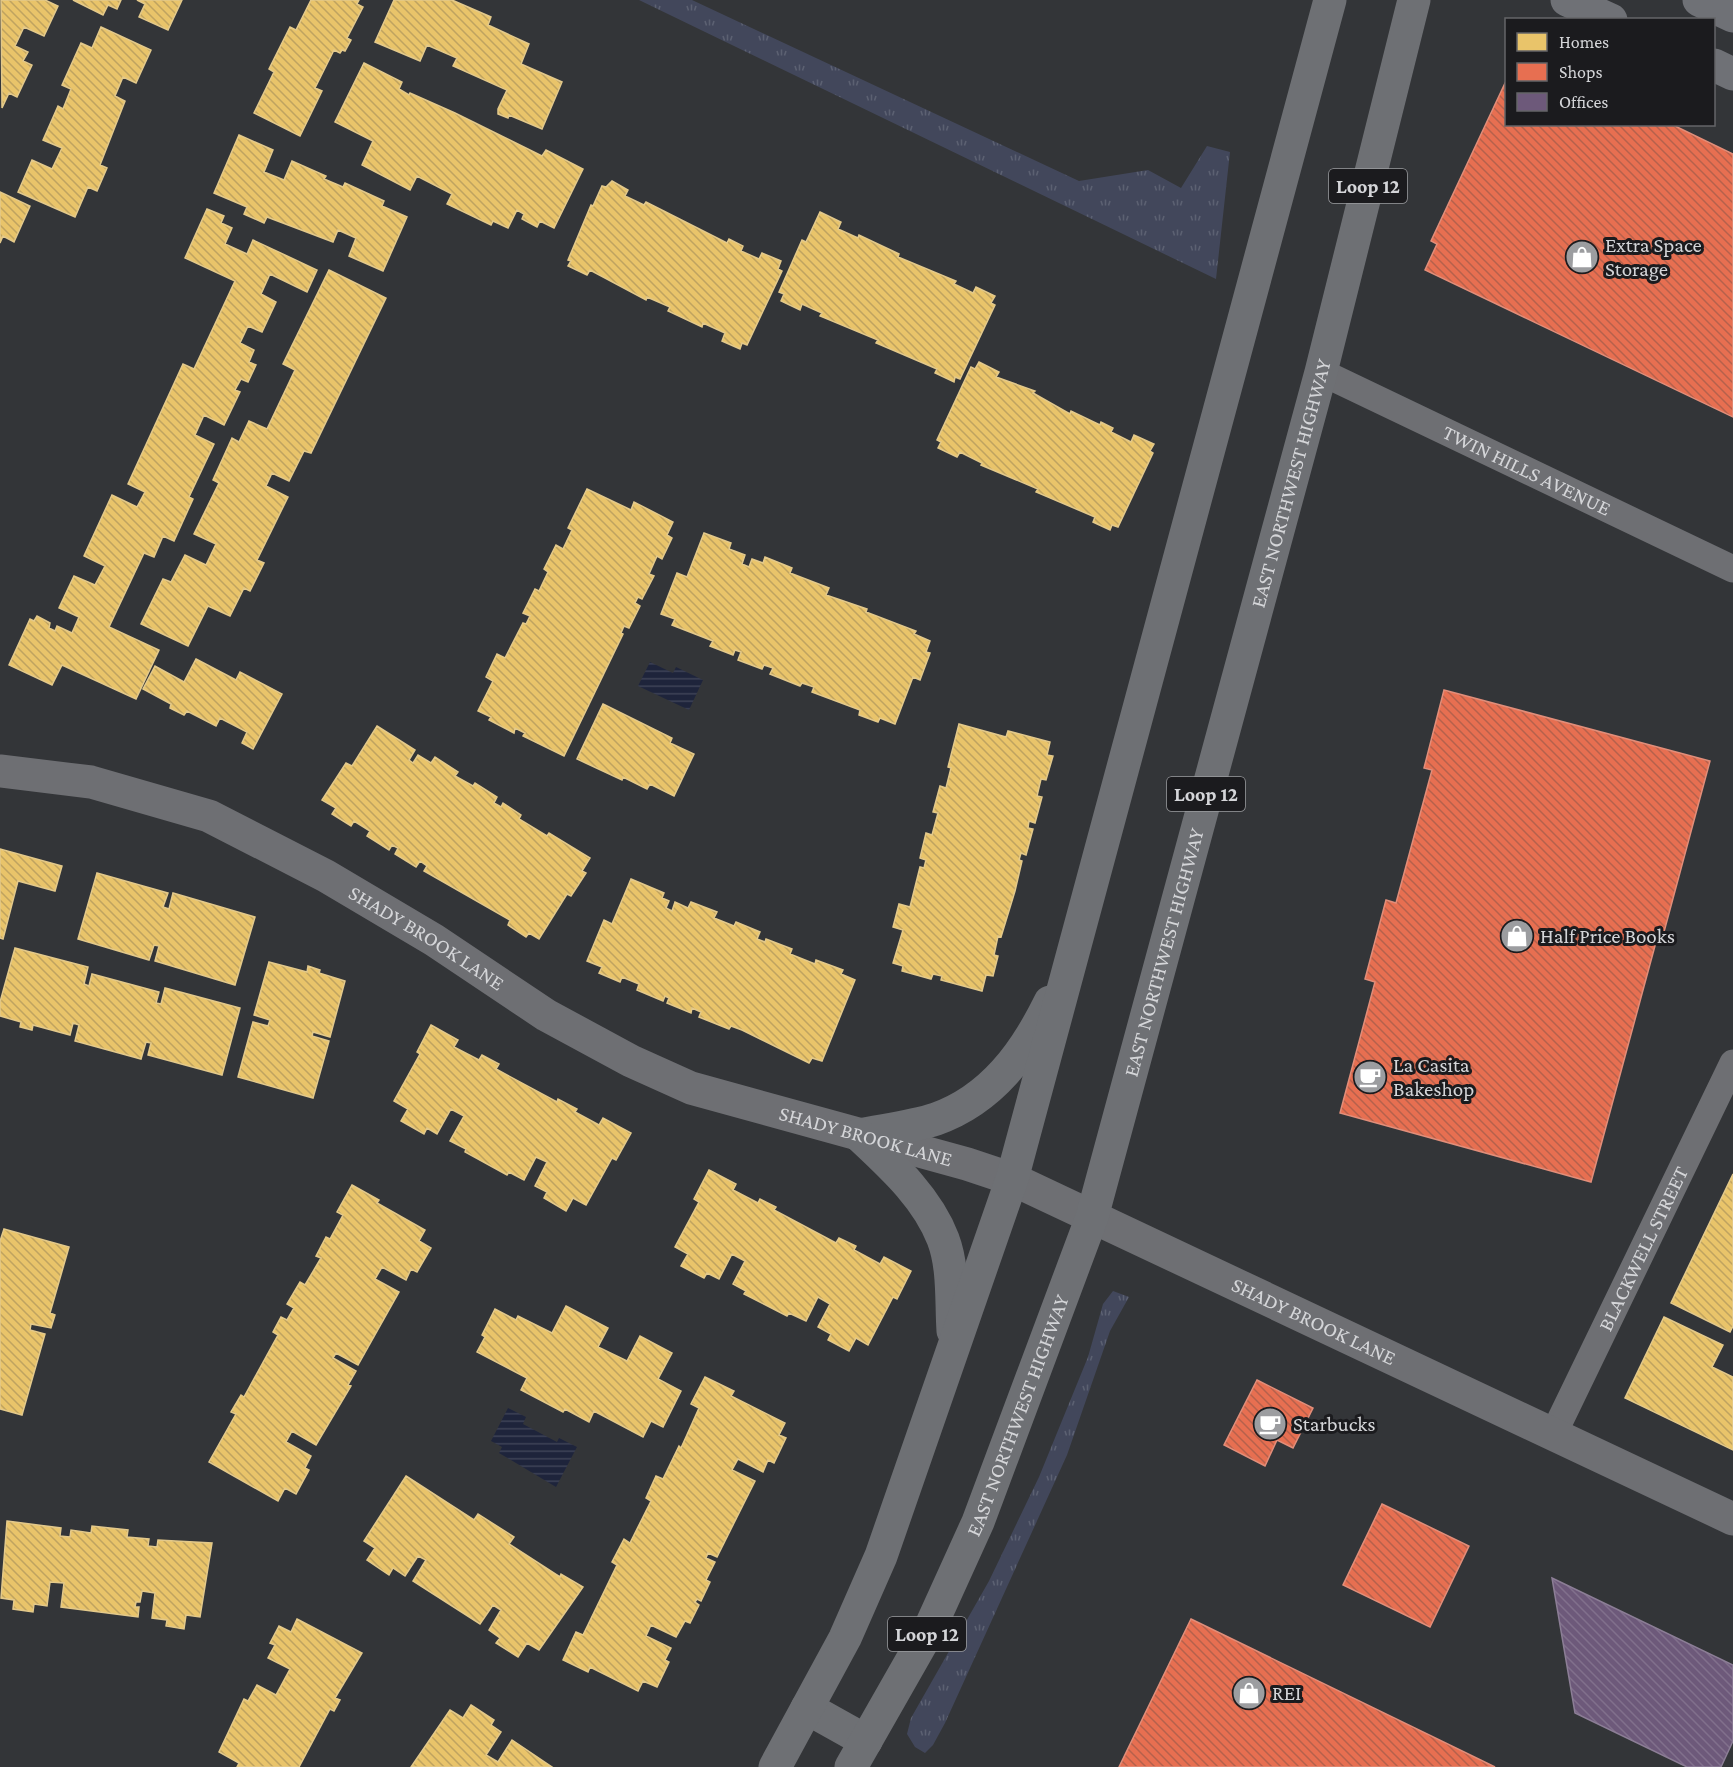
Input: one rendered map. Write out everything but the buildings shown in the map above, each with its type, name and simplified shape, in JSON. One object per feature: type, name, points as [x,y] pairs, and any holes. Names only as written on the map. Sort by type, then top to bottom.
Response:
[{"type":"main road","name":"Loop 12","points":[[775,1767],[845,1638],[881,1556],[1012,1179],[1078,943],[1330,0]]},
{"type":"main road","name":"EAST NORTHWEST HIGHWAY","points":[[859,1754],[929,1630],[978,1522],[1092,1217],[1321,372],[1414,0]]},
{"type":"main road","points":[[1567,0],[1607,18]]},
{"type":"main road","points":[[1699,0],[1733,16]]},
{"type":"main road","points":[[1715,66],[1733,74]]},
{"type":"main road","points":[[859,1136],[936,1119],[972,1102],[1008,1071],[1049,1005],[1078,943]]},
{"type":"main road","points":[[859,1136],[897,1171],[927,1210],[943,1240],[951,1279],[954,1351]]},
{"type":"main road","points":[[807,1708],[859,1754]]},
{"type":"street","name":"TWIN HILLS AVENUE","points":[[1321,372],[1733,569]]},
{"type":"street","name":"SHADY BROOK LANE","points":[[0,771],[91,782],[209,816],[326,876],[434,940],[546,1015],[631,1061],[691,1089],[967,1164],[1012,1179],[1733,1519]]},
{"type":"street","name":"BLACKWELL STREET","points":[[1553,1435],[1733,1063]]},
{"type":"green space","points":[[639,0],[692,0],[1079,181],[1148,170],[1181,188],[1207,146],[1230,152],[1216,279]]},
{"type":"green space","points":[[1113,1291],[1129,1297],[1110,1331],[1067,1455],[945,1723],[933,1745],[925,1753],[915,1747],[907,1734],[911,1718],[989,1581],[1039,1477],[1088,1357],[1103,1304]]},
{"type":"shaded area","points":[[650,662],[673,673],[676,667],[703,680],[689,710],[638,686]]},
{"type":"shaded area","points":[[508,1408],[526,1417],[523,1424],[557,1442],[559,1438],[577,1447],[556,1487],[499,1453],[502,1447],[491,1441]]},
{"type":"place","name":"Extra Space Storage","points":[[1582,257]]},
{"type":"place","name":"Half Price Books","points":[[1517,936]]},
{"type":"place","name":"La Casita Bakeshop","points":[[1370,1077]]},
{"type":"place","name":"Starbucks","points":[[1270,1424]]},
{"type":"place","name":"REI","points":[[1249,1693]]}]
